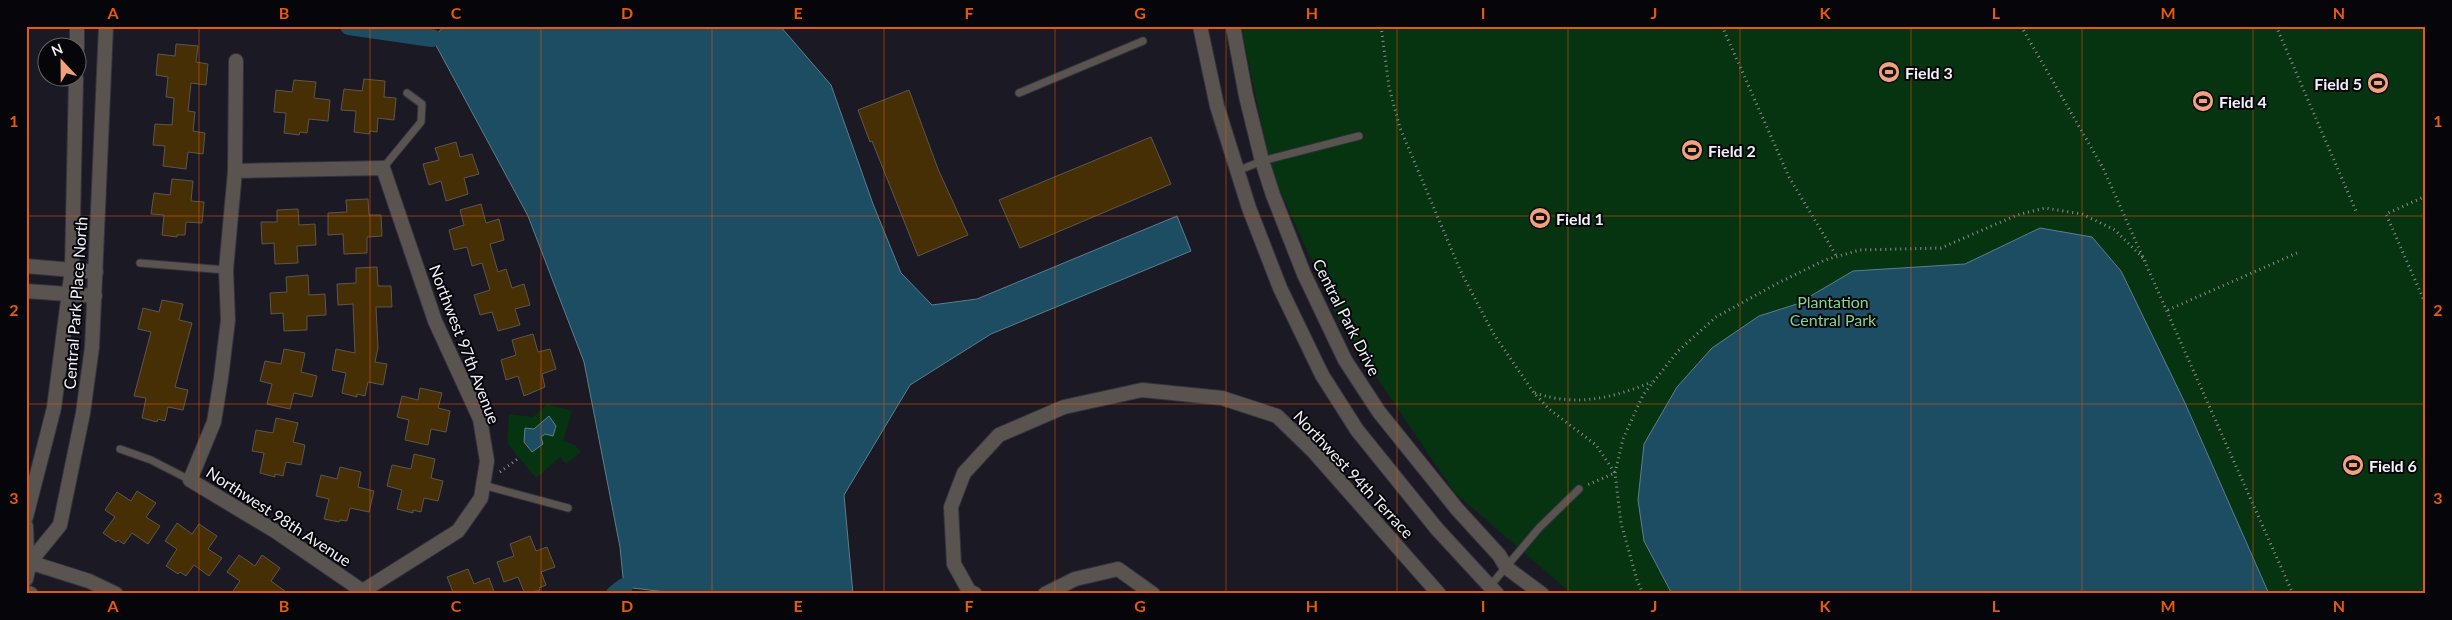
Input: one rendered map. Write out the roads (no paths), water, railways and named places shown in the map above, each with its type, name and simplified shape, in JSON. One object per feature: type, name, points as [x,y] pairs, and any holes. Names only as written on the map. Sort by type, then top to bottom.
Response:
[{"type":"street","points":[[1200,26],[1216,106],[1237,171],[1280,288],[1322,375],[1357,430],[1437,530],[1494,590]]},
{"type":"street","name":"Central Park Drive","points":[[1233,26],[1246,96],[1262,161],[1304,274],[1345,360],[1378,412],[1457,510],[1499,555],[1507,568],[1542,594]]},
{"type":"street","name":"Central Park Place North","points":[[28,562],[60,525],[83,413],[92,347],[106,28]]},
{"type":"street","name":"Northwest 98th Avenue","points":[[236,61],[235,171],[226,270],[228,320],[214,422],[190,480],[275,531],[362,592]]},
{"type":"street","name":"Central Park Place North","points":[[26,517],[54,408],[69,295],[72,269],[76,88]]},
{"type":"street","points":[[235,171],[383,168]]},
{"type":"street","name":"Northwest 97th Avenue","points":[[362,592],[458,531],[481,498],[487,461],[480,419],[435,321],[383,168]]},
{"type":"street","points":[[26,266],[96,272]]},
{"type":"street","points":[[26,291],[95,296]]},
{"type":"street","name":"Northwest 94th Terrace","points":[[975,594],[970,590],[954,564],[951,507],[964,472],[999,435],[1064,407],[1142,390],[1222,398],[1277,416],[1314,452],[1439,594]]},
{"type":"street","points":[[26,526],[28,562],[26,579]]},
{"type":"street","points":[[28,562],[89,581],[116,594]]},
{"type":"street","points":[[1045,594],[1075,579],[1118,569],[1153,594]]},
{"type":"street","points":[[26,592],[31,594]]},
{"type":"lane","points":[[1019,93],[1144,41]]},
{"type":"lane","points":[[383,168],[421,122],[422,104],[407,93]]},
{"type":"lane","points":[[1237,171],[1262,161],[1359,136]]},
{"type":"lane","points":[[140,262],[226,270]]},
{"type":"lane","points":[[120,449],[151,460],[190,480]]},
{"type":"lane","points":[[483,485],[568,508]]},
{"type":"lane","points":[[1494,590],[1507,568],[1539,528],[1579,489]]},
{"type":"water","points":[[445,26],[780,26],[831,85],[873,204],[901,273],[932,305],[977,299],[1177,216],[1191,251],[991,334],[910,385],[844,495],[853,594],[683,594],[624,587],[620,547],[584,362],[528,216],[432,38]]},
{"type":"water","points":[[2040,228],[2092,237],[2121,271],[2185,403],[2269,594],[1672,594],[1644,541],[1638,500],[1644,444],[1677,387],[1712,348],[1759,316],[1797,304],[1853,271],[1965,264]]},
{"type":"water","points":[[549,416],[556,426],[553,436],[545,434],[541,437],[543,444],[532,452],[524,442],[525,428],[534,429]]},
{"type":"waterway","points":[[349,26],[432,38]]},
{"type":"waterway","points":[[615,594],[624,587]]},
{"type":"place","name":"Field 3","points":[[1889,72]]},
{"type":"place","name":"Field 5","points":[[2378,83]]},
{"type":"place","name":"Field 4","points":[[2203,101]]},
{"type":"place","name":"Field 2","points":[[1692,150]]},
{"type":"place","name":"Field 1","points":[[1540,218]]},
{"type":"place","name":"Field 6","points":[[2353,465]]},
{"type":"park label","name":"Plantation Central Park","points":[[1833,310]]}]
